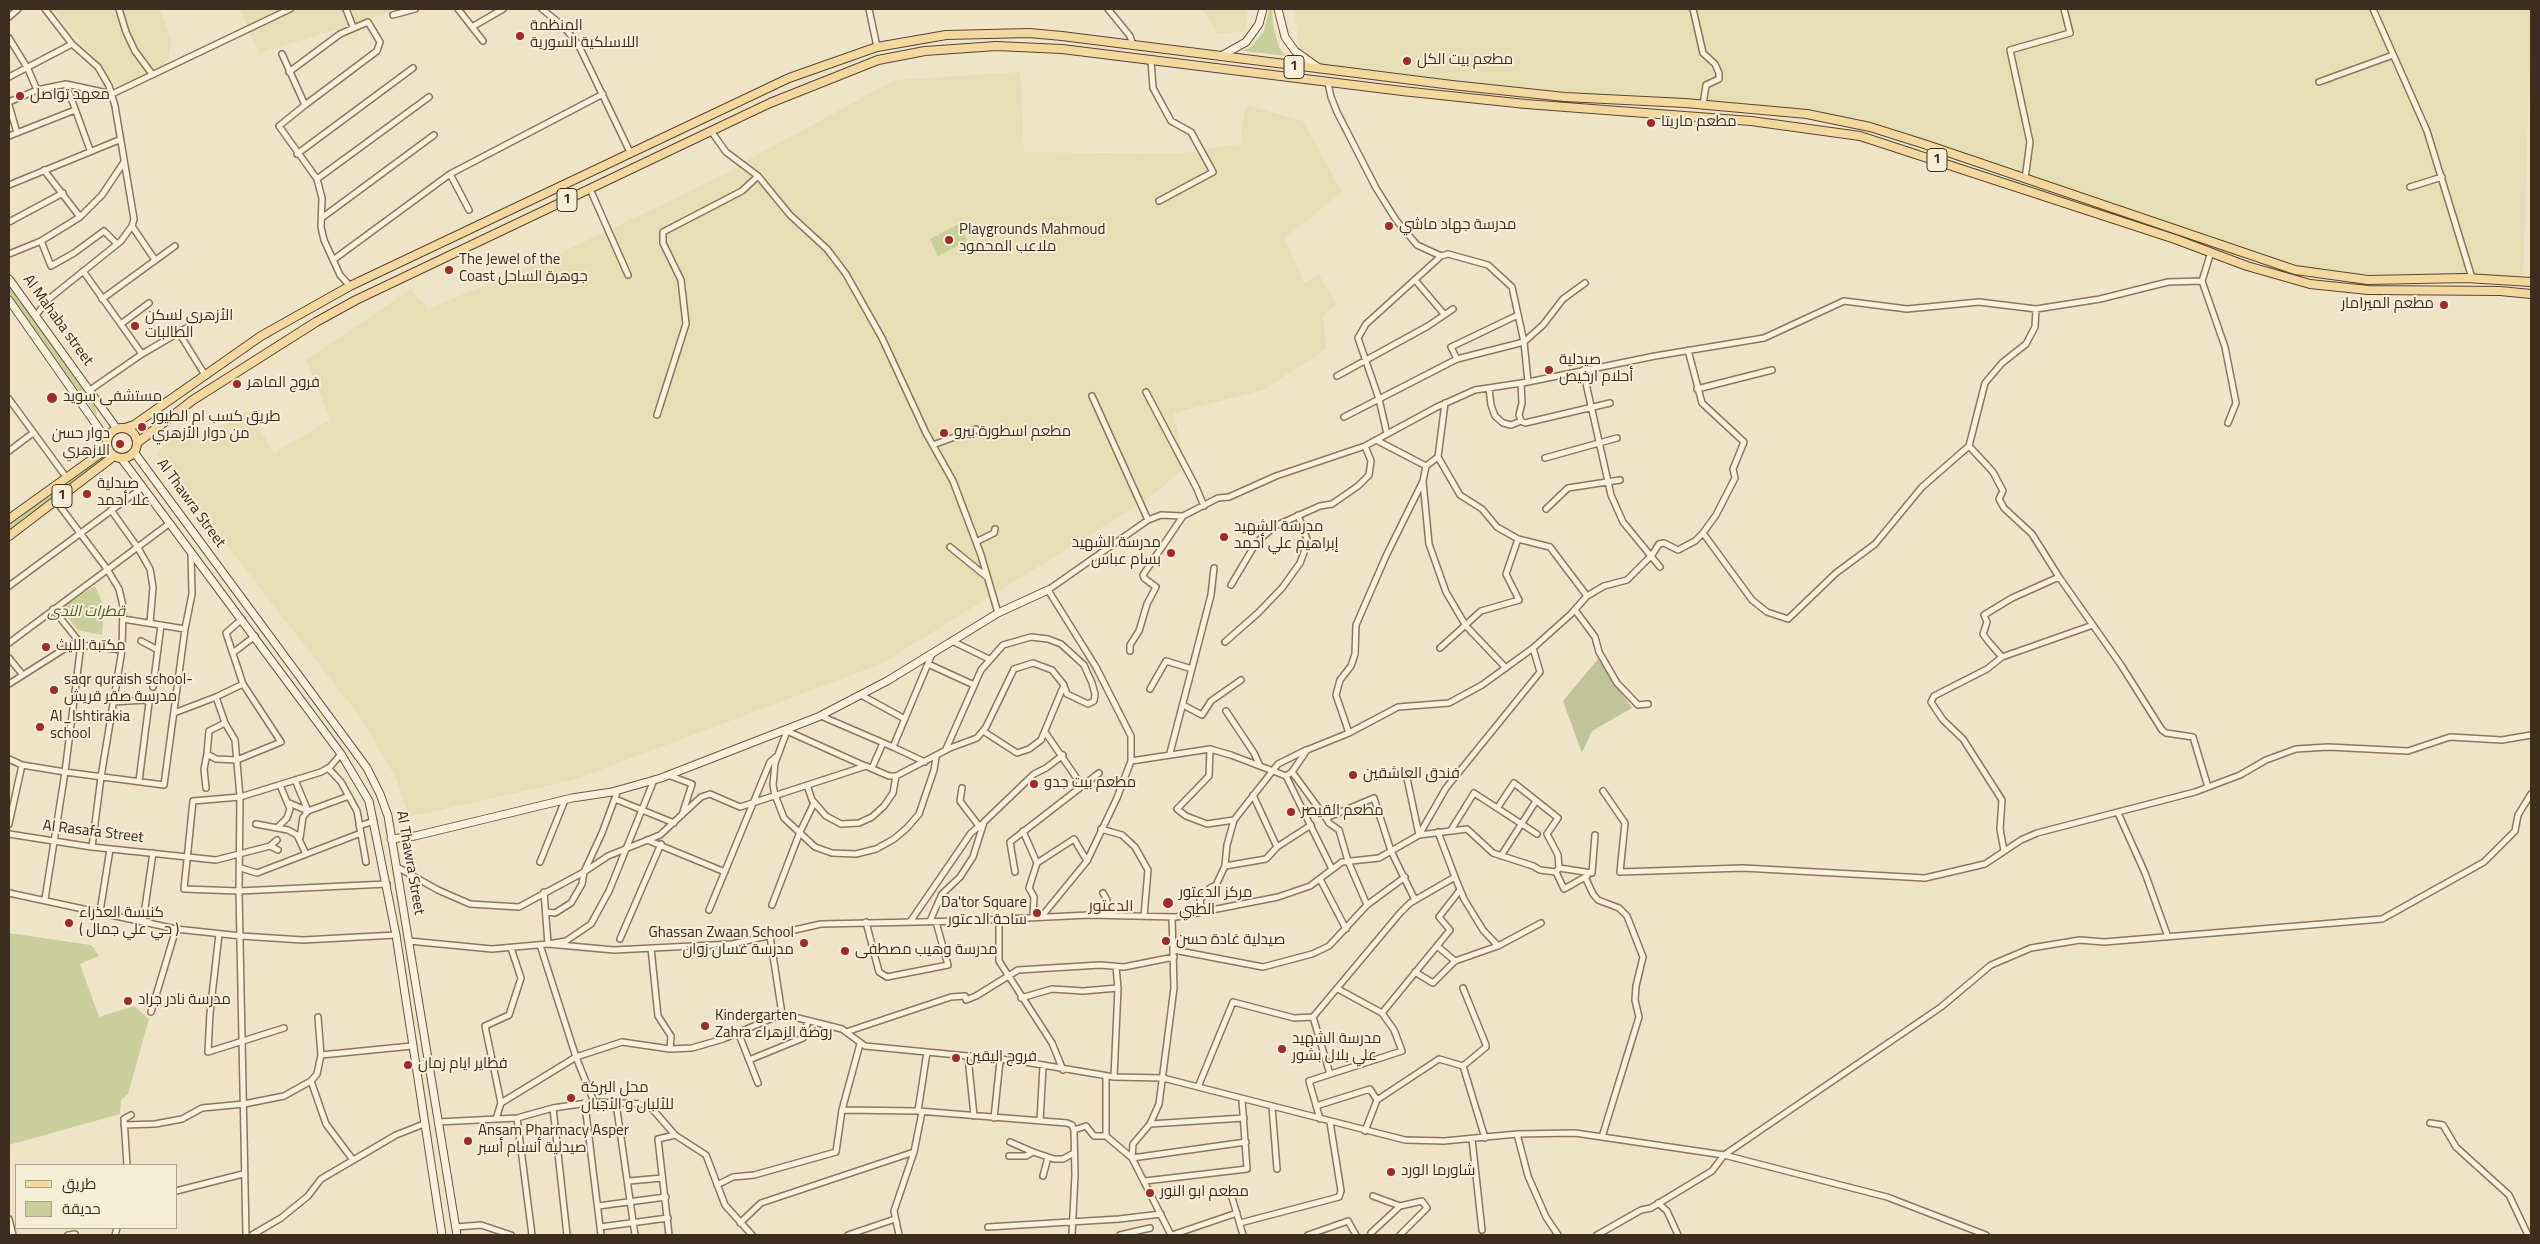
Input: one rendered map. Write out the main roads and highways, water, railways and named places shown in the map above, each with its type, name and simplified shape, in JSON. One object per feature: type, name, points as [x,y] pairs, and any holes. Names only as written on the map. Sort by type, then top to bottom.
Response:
[{"type":"main road","points":[[1221,56],[1246,42],[1259,24],[1263,9]]},
{"type":"main road","points":[[1278,9],[1286,37],[1295,51],[1305,60],[1323,70]]},
{"type":"main road","name":"1","points":[[121,429],[134,425],[261,336],[350,286],[765,89],[877,46],[946,34],[1029,33],[1062,36],[1323,70],[1565,97],[1685,103],[1786,112],[1870,127],[2303,271],[2368,280],[2472,278],[2531,282]]},
{"type":"main road","points":[[1062,36],[1062,49]]},
{"type":"main road","name":"1","points":[[137,443],[193,400],[316,322],[356,300],[770,103],[878,60],[925,51],[996,46],[1062,49],[1328,83],[1449,96],[1783,125],[1860,136],[2297,281],[2328,287],[2368,290],[2500,291],[2531,294]]},
{"type":"main road","points":[[1449,96],[1452,85]]},
{"type":"main road","points":[[765,89],[765,96],[770,103]]},
{"type":"main road","points":[[1684,116],[1685,103]]},
{"type":"main road","points":[[1783,125],[1786,112]]},
{"type":"main road","points":[[2042,195],[2046,186]]},
{"type":"main road","name":"Al Mahaba street","points":[[9,279],[104,411],[121,429]]},
{"type":"main road","name":"Al Mahaba street","points":[[9,300],[94,419],[107,444]]},
{"type":"main road","points":[[309,309],[316,322]]},
{"type":"main road","points":[[163,423],[155,420],[154,416],[171,399]]},
{"type":"main road","points":[[94,419],[102,416],[104,411]]},
{"type":"main road","points":[[121,429],[134,433],[137,443],[134,452],[118,457],[107,444],[110,434],[121,429]]},
{"type":"main road","name":"1","points":[[9,519],[107,444]]},
{"type":"main road","name":"Al Thawra Street","points":[[134,452],[367,768],[388,816],[457,1231]]},
{"type":"main road","name":"1","points":[[9,536],[56,500],[118,457]]},
{"type":"main road","name":"Al Thawra Street","points":[[118,457],[143,487],[255,636],[341,754],[369,801],[396,935],[442,1235]]},
{"type":"main road","points":[[391,838],[415,836],[564,800],[618,790],[668,775],[820,716],[861,695],[998,613],[1048,590]]},
{"type":"main road","points":[[236,611],[245,603]]},
{"type":"main road","points":[[248,628],[257,619]]},
{"type":"place","name":"المنظمة اللاسلكية السورية","points":[[520,36]]},
{"type":"place","name":"مطعم بيت الكل","points":[[1407,61]]},
{"type":"place","name":"معهد تواصل","points":[[20,96]]},
{"type":"place","name":"مطعم ماريتا","points":[[1651,123]]},
{"type":"place","name":"مدرسة جهاد ماشي","points":[[1389,226]]},
{"type":"place","name":"Playgrounds Mahmoud ملاعب المحمود","points":[[949,240]]},
{"type":"place","name":"The Jewel of the Coast جوهرة الساحل","points":[[449,270]]},
{"type":"place","name":"مطعم الميرامار","points":[[2444,305]]},
{"type":"place","name":"الأزهري لسكن الطالبات","points":[[135,326]]},
{"type":"place","name":"صيدلية أحلام ارخيص","points":[[1549,370]]},
{"type":"place","name":"فروج الماهر","points":[[237,384]]},
{"type":"place","name":"مستشفى سويد","points":[[52,398]]},
{"type":"place","name":"طريق كسب ام الطيور من دوار الأزهري","points":[[142,427]]},
{"type":"place","name":"مطعم اسطورة بيرو","points":[[944,433]]},
{"type":"place","name":"دوار حسن الازهري","points":[[120,444]]},
{"type":"place","name":"صيدلية علا أحمد","points":[[87,494]]},
{"type":"place","name":"مدرسة الشهيد إبراهيم علي أحمد","points":[[1224,537]]},
{"type":"place","name":"مدرسة الشهيد بسام عباس","points":[[1171,553]]},
{"type":"place","name":"مكتبة الليث","points":[[46,647]]},
{"type":"place","name":"saqr quraish school- مدرسة صقر قريش","points":[[54,690]]},
{"type":"place","name":"Al_Ishtirakia school","points":[[40,727]]},
{"type":"place","name":"فندق العاشقين","points":[[1353,775]]},
{"type":"place","name":"مطعم بيت جدو","points":[[1034,784]]},
{"type":"place","name":"مطعم القيصر","points":[[1291,812]]},
{"type":"place","name":"مركز الدعتور الطبي","points":[[1168,903]]},
{"type":"place","name":"Da'tor Square ساحة الدعتور","points":[[1037,913]]},
{"type":"place","name":"كنيسة العذراء ( حي علي جمال )","points":[[69,923]]},
{"type":"place","name":"صيدلية غادة حسن","points":[[1166,941]]},
{"type":"place","name":"Ghassan Zwaan School مدرسة غسان زوان","points":[[804,943]]},
{"type":"place","name":"مدرسة وهيب مصطفى","points":[[845,951]]},
{"type":"place","name":"مدرسة نادر جراد","points":[[128,1001]]},
{"type":"place","name":"Kindergarten Zahra روضة الزهراء","points":[[705,1026]]},
{"type":"place","name":"مدرسة الشهيد علي بلال بشور","points":[[1282,1049]]},
{"type":"place","name":"فروج اليقين","points":[[956,1058]]},
{"type":"place","name":"فطاير ايام زمان","points":[[408,1065]]},
{"type":"place","name":"محل البركة للألبان و الأجبان","points":[[571,1098]]},
{"type":"place","name":"Ansam Pharmacy Asper صيدلية أنسام أسبر","points":[[468,1141]]},
{"type":"place","name":"شاورما الورد","points":[[1391,1172]]},
{"type":"place","name":"مطعم ابو النور","points":[[1150,1193]]},
{"type":"district","name":"الدعتور","points":[[1111,908]]},
{"type":"park label","name":"قطرات الندى","points":[[86,613]]}]
